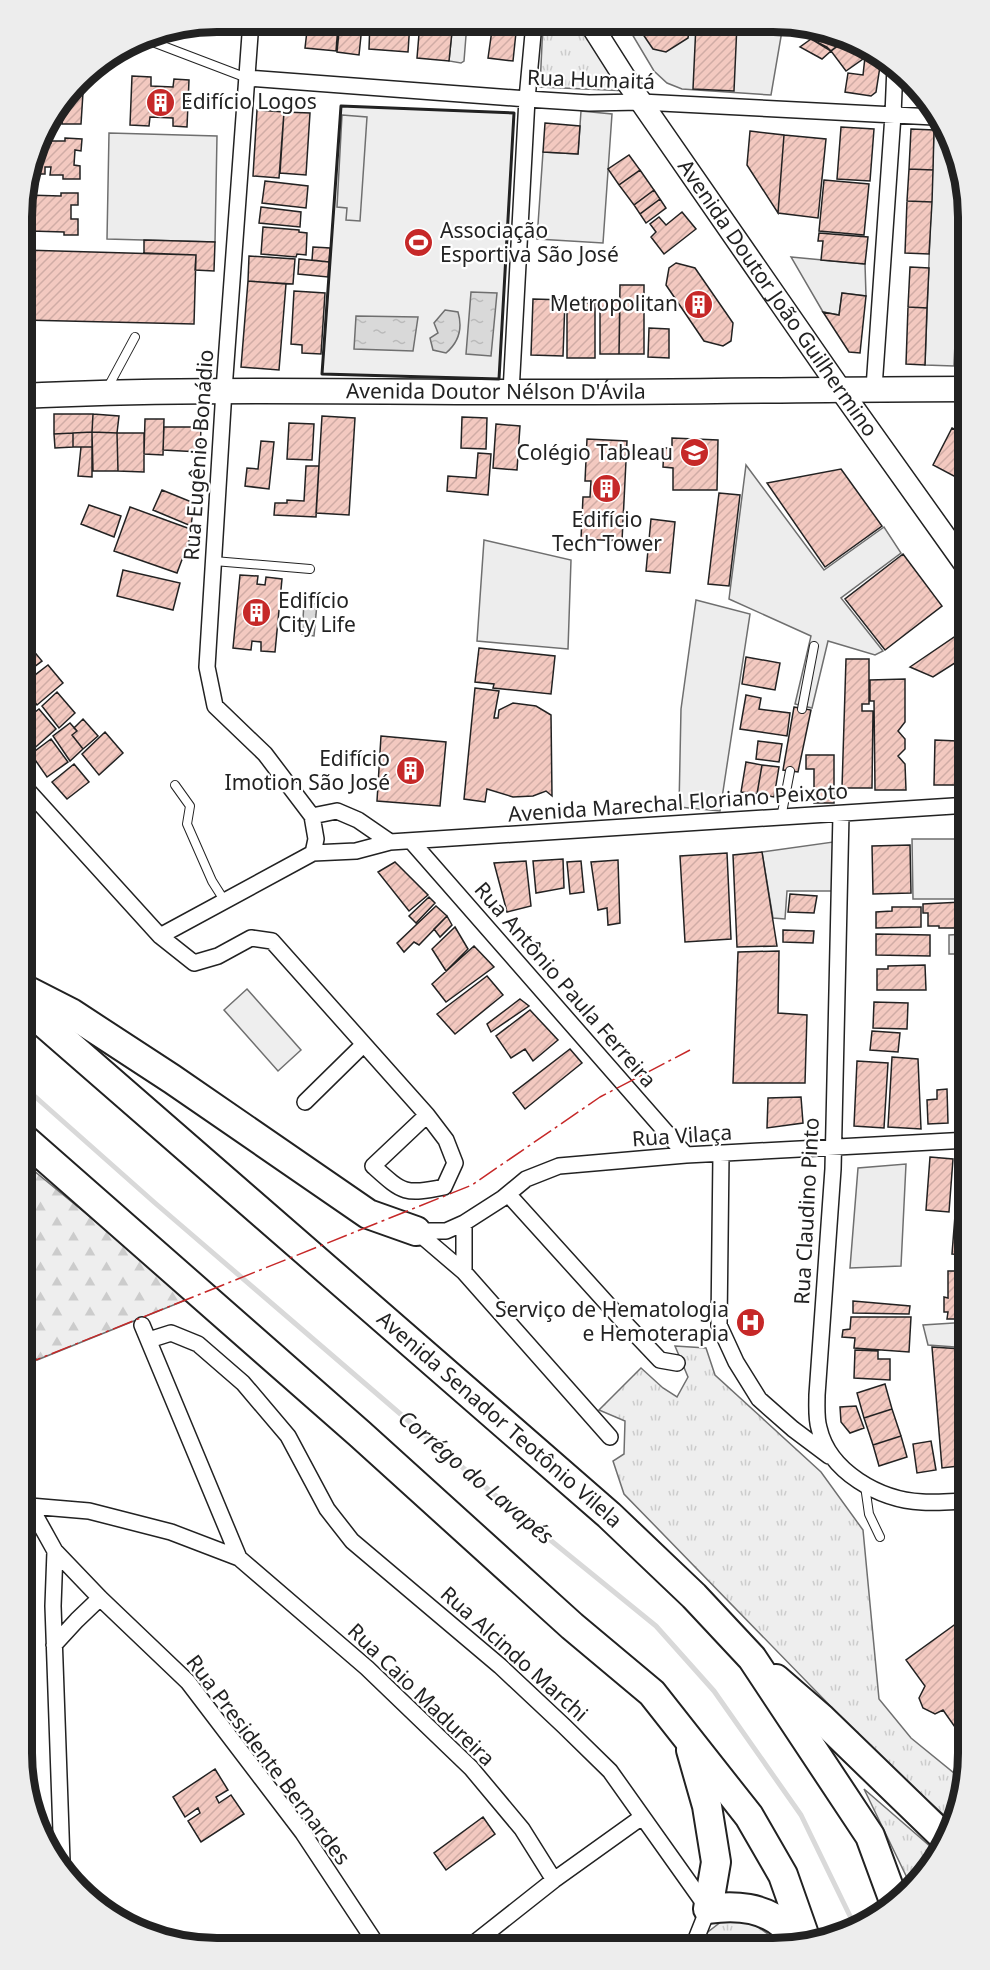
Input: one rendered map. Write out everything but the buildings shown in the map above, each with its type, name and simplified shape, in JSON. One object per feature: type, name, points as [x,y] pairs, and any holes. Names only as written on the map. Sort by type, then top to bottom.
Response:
[{"type":"highway","points":[[32,993],[71,1013],[172,1079],[368,1214],[416,1232]]},
{"type":"highway","name":"Avenida Senador Teotônio Vilela","points":[[32,1013],[609,1515],[694,1596],[752,1658],[870,1836],[892,1895]]},
{"type":"highway","points":[[32,1146],[360,1434],[572,1626],[652,1693],[749,1816],[783,1875],[804,1936]]},
{"type":"highway","points":[[752,1658],[821,1718],[940,1833]]},
{"type":"highway","points":[[686,1735],[707,1806],[716,1862],[708,1909],[733,1906],[757,1911],[783,1925],[793,1937]]},
{"type":"main road","name":"Avenida Doutor João Guilhermino","points":[[596,32],[641,102],[958,555]]},
{"type":"main road","name":"Avenida Doutor Nélson D'Ávila","points":[[32,396],[224,390],[511,392],[958,389]]},
{"type":"street","name":"Rua Eugênio Bonádio","points":[[250,32],[224,390],[207,667],[215,706],[266,754],[312,816]]},
{"type":"street","points":[[511,392],[527,99],[533,32]]},
{"type":"street","name":"Rua Humaitá","points":[[248,78],[589,103],[641,102],[929,117]]},
{"type":"street","points":[[874,388],[895,78]]},
{"type":"street","points":[[32,795],[160,936],[194,963],[218,956],[251,938],[272,941],[427,1115],[446,1140],[455,1163],[444,1187],[418,1192],[399,1188],[373,1166],[427,1115]]},
{"type":"street","name":"Avenida Marechal Floriano Peixoto","points":[[160,936],[313,853],[356,851],[390,842],[958,806]]},
{"type":"street","points":[[313,853],[316,839],[312,816],[337,812],[358,820],[390,842]]},
{"type":"street","name":"Rua Claudino Pinto","points":[[841,814],[833,1147],[817,1395],[819,1428],[836,1461],[846,1472],[877,1492],[920,1502],[958,1501]]},
{"type":"street","name":"Rua Antônio Paula Ferreira","points":[[412,842],[686,1155]]},
{"type":"street","points":[[305,1102],[363,1045]]},
{"type":"street","name":"Rua Vilaça","points":[[416,1232],[446,1231],[464,1223],[508,1194],[526,1179],[559,1166],[686,1155],[958,1141]]},
{"type":"street","points":[[721,1154],[719,1325],[736,1362],[759,1399],[793,1429],[836,1461]]},
{"type":"street","points":[[508,1194],[660,1359],[677,1363]]},
{"type":"street","points":[[464,1223],[464,1272]]},
{"type":"street","points":[[416,1232],[464,1272],[610,1437]]},
{"type":"street","name":"Rua Caio Madureira","points":[[142,1325],[239,1558]]},
{"type":"street","name":"Rua Alcindo Marchi","points":[[149,1340],[171,1333],[198,1344],[243,1383],[288,1436],[327,1509],[352,1542],[500,1666],[610,1772],[708,1909]]},
{"type":"street","name":"Rua Caio Madureira","points":[[32,1503],[89,1511],[171,1532],[239,1558],[368,1668],[471,1768],[522,1828],[554,1880]]},
{"type":"street","name":"Rua Presidente Bernardes","points":[[32,1512],[55,1551],[100,1598],[188,1682],[303,1833],[372,1938]]},
{"type":"street","points":[[55,1551],[53,1606],[62,1854]]},
{"type":"street","points":[[54,1645],[100,1598]]},
{"type":"street","points":[[481,1938],[554,1880],[642,1817]]},
{"type":"street","points":[[696,1938],[708,1909]]},
{"type":"lane","points":[[154,42],[248,78]]},
{"type":"lane","points":[[105,392],[135,337]]},
{"type":"lane","points":[[214,561],[310,569]]},
{"type":"lane","points":[[802,709],[814,646]]},
{"type":"lane","points":[[781,818],[790,771]]},
{"type":"lane","points":[[175,784],[190,806],[187,824],[224,900]]},
{"type":"lane","points":[[865,1484],[868,1514],[880,1537]]},
{"type":"green space","points":[[543,32],[586,32],[628,91],[540,87]]},
{"type":"green space","name":"Associação Esportiva São José","points":[[341,106],[514,113],[499,379],[322,374]]},
{"type":"green space","points":[[247,989],[301,1050],[278,1071],[224,1010]]},
{"type":"green space","points":[[32,1169],[167,1280],[186,1300],[37,1360],[32,1354]]},
{"type":"green space","points":[[675,1346],[706,1348],[715,1375],[821,1472],[863,1530],[879,1699],[911,1738],[957,1775],[946,1817],[881,1758],[624,1494],[613,1461],[624,1454],[625,1421],[599,1410],[641,1368],[677,1397],[688,1377]]},
{"type":"green space","points":[[864,1789],[932,1848],[908,1880]]},
{"type":"green space","points":[[726,1918],[750,1921],[773,1938],[703,1938]]},
{"type":"shaded area","points":[[452,32],[466,32],[464,61],[461,63],[449,61]]},
{"type":"shaded area","points":[[631,32],[782,32],[771,95],[682,89],[667,83],[654,71]]},
{"type":"shaded area","points":[[581,111],[612,114],[603,243],[537,239],[543,152],[578,154]]},
{"type":"shaded area","points":[[342,115],[367,117],[360,221],[346,220],[347,208],[337,207]]},
{"type":"shaded area","points":[[934,130],[939,135],[949,157],[955,181],[958,205],[958,274],[954,366],[925,365]]},
{"type":"shaded area","points":[[109,133],[217,136],[215,242],[107,239]]},
{"type":"shaded area","points":[[791,257],[865,264],[866,296],[842,293],[839,315],[823,312]]},
{"type":"shaded area","points":[[746,465],[824,570],[884,527],[901,553],[841,598],[883,651],[875,655],[828,641],[812,708],[795,704],[811,636],[729,599]]},
{"type":"shaded area","points":[[484,540],[571,560],[568,649],[477,641]]},
{"type":"shaded area","points":[[696,600],[750,614],[720,811],[679,807],[681,709]]},
{"type":"shaded area","points":[[912,839],[958,839],[958,899],[913,899]]},
{"type":"shaded area","points":[[833,842],[832,891],[787,891],[785,919],[773,918],[762,852]]},
{"type":"shaded area","points":[[958,934],[958,954],[949,954],[949,935]]},
{"type":"shaded area","points":[[906,1164],[901,1266],[850,1268],[858,1168]]},
{"type":"shaded area","points":[[958,1323],[958,1347],[928,1345],[923,1325]]},
{"type":"water","points":[[471,292],[497,293],[491,356],[466,354]]},
{"type":"water","points":[[445,310],[458,312],[460,324],[457,340],[446,353],[433,350],[430,338],[438,333],[434,323]]},
{"type":"water","points":[[356,316],[418,317],[413,351],[354,349]]},
{"type":"water","points":[[304,603],[317,604],[314,636],[302,634]]},
{"type":"waterway","name":"Corrégo do Lavapés","points":[[32,1094],[155,1203],[490,1491],[656,1626],[714,1691],[801,1815],[851,1921]]},
{"type":"wall","points":[[341,106],[514,113],[499,379],[322,374],[341,106]]},
{"type":"power","points":[[32,1362],[472,1185],[600,1097],[690,1050]]},
{"type":"place","name":"Edifício Logos","points":[[160,102]]},
{"type":"place","name":"Associação Esportiva São José","points":[[419,243]]},
{"type":"place","name":"Metropolitan","points":[[699,304]]},
{"type":"place","name":"Colégio Tableau","points":[[694,453]]},
{"type":"place","name":"Edifício Tech Tower","points":[[607,489]]},
{"type":"place","name":"Edifício City Life","points":[[257,613]]},
{"type":"place","name":"Edifício Imotion São José","points":[[411,771]]},
{"type":"place","name":"Serviço de Hematologia e Hemoterapia","points":[[750,1322]]}]
